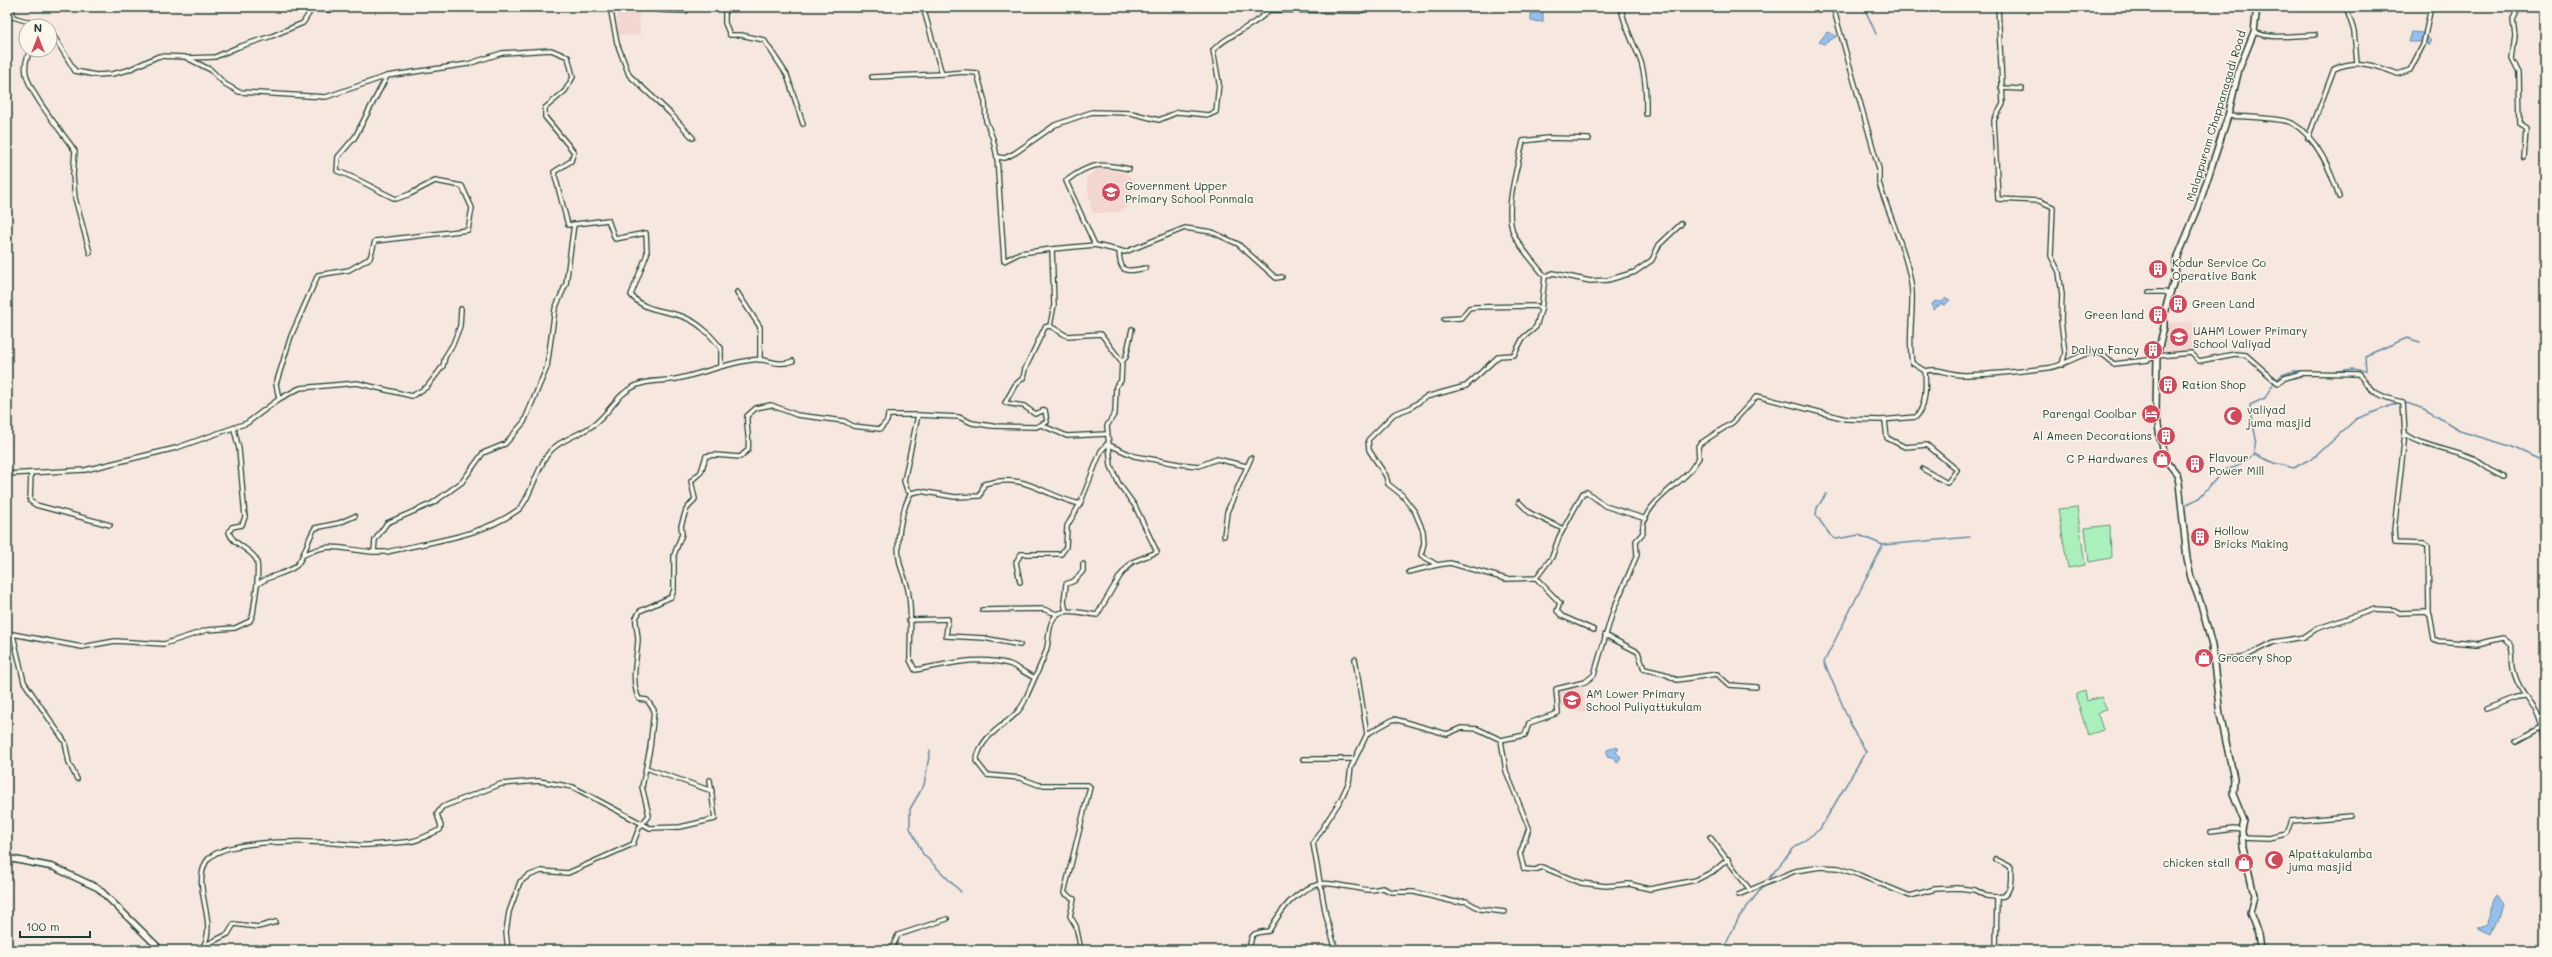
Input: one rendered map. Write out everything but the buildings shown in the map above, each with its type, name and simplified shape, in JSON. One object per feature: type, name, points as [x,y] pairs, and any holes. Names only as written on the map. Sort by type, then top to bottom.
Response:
[{"type":"street","points":[[12,7],[13,17]]},
{"type":"street","points":[[58,41],[75,71],[84,73],[112,74],[128,70],[159,56],[215,57],[303,23],[313,8],[333,10],[337,7]]},
{"type":"street","points":[[610,7],[617,43],[629,75],[670,113],[693,138]]},
{"type":"street","points":[[656,7],[658,10],[686,11],[688,7]]},
{"type":"street","points":[[725,7],[725,22],[730,35],[742,35],[764,40],[787,75],[803,124]]},
{"type":"street","points":[[923,7],[942,74]]},
{"type":"street","points":[[996,157],[1005,158],[1015,153],[1055,125],[1092,112],[1131,113],[1159,120],[1178,112],[1209,115],[1216,112],[1219,83],[1214,50],[1232,34],[1250,28],[1269,10],[1360,11],[1372,7]]},
{"type":"street","points":[[1621,7],[1623,22],[1640,62],[1646,85],[1646,114]]},
{"type":"street","points":[[1679,7],[1681,9],[1687,7]]},
{"type":"street","points":[[1833,7],[1879,169],[1879,183],[1905,262],[1912,292],[1909,346],[1912,363],[1925,371],[1934,369],[1966,376],[2001,374],[2062,365],[2088,353],[2100,352],[2107,355],[2113,364],[2148,360],[2157,356],[2191,353],[2199,361],[2235,354],[2246,355],[2278,383],[2285,378],[2302,373],[2360,374],[2362,380],[2373,391],[2403,402],[2405,434],[2394,530],[2396,543],[2424,544],[2428,546],[2429,614],[2434,638],[2438,641],[2477,644],[2502,638],[2508,641],[2513,653],[2513,668],[2524,696],[2534,710],[2540,727],[2545,752]]},
{"type":"street","points":[[1998,7],[2002,59],[2002,108],[1994,120],[1998,200],[2040,201],[2054,207],[2050,256],[2059,272],[2062,295],[2061,321],[2065,353],[2062,365]]},
{"type":"street","name":"Malappuram Chappanagadi Road","points":[[2257,7],[2254,32],[2239,70],[2228,116],[2198,208],[2176,261],[2175,277],[2164,313],[2164,327],[2157,356],[2158,433],[2168,463],[2177,474],[2187,559],[2191,578],[2201,604],[2212,646],[2212,659],[2218,688],[2220,715],[2230,750],[2234,778],[2233,794],[2244,821],[2242,836],[2254,895],[2250,914],[2258,934],[2260,950]]},
{"type":"street","points":[[2308,138],[2334,69],[2346,64],[2371,63],[2398,74],[2410,70],[2423,45],[2431,7]]},
{"type":"street","points":[[2519,7],[2514,20],[2515,36],[2512,59],[2519,73],[2520,125],[2526,129],[2524,158]]},
{"type":"street","points":[[2348,13],[2354,31],[2357,63]]},
{"type":"street","points":[[7,17],[18,19]]},
{"type":"street","points":[[2254,32],[2260,35],[2277,36],[2315,35]]},
{"type":"street","points":[[185,57],[211,70],[225,84],[239,92],[326,97],[387,76],[468,64],[502,54],[551,50],[568,57],[573,77],[565,91],[545,108],[545,117],[574,152],[571,161],[554,172],[568,225],[608,220],[615,239],[646,233],[648,254],[634,284],[631,295],[640,305],[687,318],[710,334],[722,348],[721,366]]},
{"type":"street","points":[[27,58],[26,75],[50,117],[75,151],[73,175],[75,198],[90,253]]},
{"type":"street","points":[[872,77],[964,72],[977,73],[985,102],[986,121],[993,139],[996,157],[1004,261],[1020,254],[1095,245],[1126,252],[1149,244],[1166,234],[1185,228],[1212,232],[1238,244],[1276,278],[1282,277]]},
{"type":"street","points":[[279,399],[276,384],[291,336],[318,275],[349,270],[370,258],[375,241],[468,230],[472,208],[462,186],[435,181],[410,194],[396,199],[370,187],[357,178],[337,171],[338,157],[355,137],[387,76]]},
{"type":"street","points":[[2001,88],[2022,89]]},
{"type":"street","points":[[2228,116],[2292,123],[2314,144],[2333,176],[2339,197]]},
{"type":"street","points":[[1437,565],[1421,555],[1424,543],[1423,531],[1415,512],[1402,495],[1388,484],[1386,476],[1369,450],[1368,440],[1394,414],[1410,408],[1426,397],[1466,386],[1499,356],[1514,355],[1523,338],[1536,327],[1545,277],[1513,233],[1510,220],[1512,191],[1523,141],[1548,138],[1589,139]]},
{"type":"street","points":[[1095,245],[1066,181],[1076,174],[1101,163],[1129,170]]},
{"type":"street","points":[[374,552],[375,540],[387,523],[432,503],[462,482],[468,476],[473,466],[483,453],[505,444],[524,422],[547,367],[556,309],[566,284],[574,224]]},
{"type":"street","points":[[1545,277],[1554,273],[1590,281],[1608,280],[1635,272],[1652,260],[1659,245],[1681,224]]},
{"type":"street","points":[[1050,326],[1054,298],[1052,249]]},
{"type":"street","points":[[1119,250],[1120,266],[1122,269],[1128,271],[1146,268]]},
{"type":"street","points":[[737,292],[760,328],[760,360]]},
{"type":"street","points":[[2149,292],[2170,295]]},
{"type":"street","points":[[1444,319],[1461,318],[1469,308],[1475,307],[1537,306],[1540,310]]},
{"type":"street","points":[[7,474],[85,470],[176,448],[234,429],[247,423],[279,399],[300,388],[357,383],[412,396],[427,387],[443,366],[444,356],[453,344],[460,326],[461,309]]},
{"type":"street","points":[[508,950],[506,932],[509,912],[520,882],[528,876],[541,871],[568,873],[633,844],[642,824],[649,815],[642,787],[654,710],[647,700],[639,699],[636,693],[635,658],[638,638],[636,618],[640,611],[671,597],[674,590],[674,555],[682,534],[681,526],[686,510],[695,499],[691,481],[701,472],[706,456],[715,455],[740,457],[748,450],[750,442],[746,430],[747,416],[756,408],[771,405],[797,415],[844,420],[853,426],[880,428],[887,421],[888,415],[918,415],[959,416],[972,423],[983,426],[1036,427],[1047,422],[1045,410],[1035,414],[1024,406],[1005,403],[1015,385],[1023,378],[1024,369],[1045,326],[1050,326],[1067,336],[1101,334],[1122,362],[1122,380],[1116,386],[1115,413],[1107,426],[1107,444],[1111,466],[1119,484],[1135,506],[1157,552],[1132,562],[1120,576],[1112,593],[1097,615],[1066,611],[1057,614],[1043,609],[982,610]]},
{"type":"street","points":[[1122,362],[1126,357],[1132,330]]},
{"type":"street","points":[[257,585],[295,566],[304,555],[319,547],[332,546],[374,552],[387,552],[435,542],[487,528],[519,509],[525,502],[539,466],[552,449],[595,424],[621,394],[636,385],[652,380],[662,382],[677,379],[721,366],[754,359],[782,365],[793,361]]},
{"type":"street","points":[[1336,950],[1320,884],[1313,843],[1340,801],[1349,782],[1354,759],[1367,734],[1394,719],[1447,734],[1461,728],[1478,730],[1501,740],[1525,735],[1529,722],[1558,713],[1556,689],[1585,682],[1594,675],[1613,611],[1635,564],[1637,555],[1636,541],[1643,533],[1643,525],[1659,497],[1688,473],[1699,458],[1698,446],[1734,422],[1757,396],[1813,413],[1838,418],[1885,420],[1916,417],[1920,413],[1925,371]]},
{"type":"street","points":[[911,493],[905,488],[904,481],[918,415]]},
{"type":"street","points":[[1885,420],[1887,438],[1905,447],[1928,445],[1957,470],[1947,483],[1922,469]]},
{"type":"street","points":[[1041,425],[1067,436],[1107,434]]},
{"type":"street","points":[[7,633],[82,647],[102,641],[164,644],[207,630],[235,628],[250,621],[255,607],[257,585],[256,559],[247,549],[232,539],[229,532],[232,528],[242,525],[245,517],[239,449],[234,429]]},
{"type":"street","points":[[2405,434],[2416,441],[2470,458],[2486,466],[2494,474],[2505,477]]},
{"type":"street","points":[[1107,444],[1134,456],[1179,464],[1199,466],[1217,459],[1246,466]]},
{"type":"street","points":[[1020,582],[1018,556],[1021,554],[1061,554],[1066,547],[1067,526],[1080,504],[1101,451],[1107,444]]},
{"type":"street","points":[[1224,536],[1227,512],[1246,466],[1251,458]]},
{"type":"street","points":[[31,473],[30,501],[36,506],[110,525]]},
{"type":"street","points":[[1033,677],[1010,664],[990,661],[946,663],[915,670],[910,660],[909,595],[905,573],[900,564],[898,531],[905,503],[911,493],[920,491],[955,497],[980,496],[984,484],[1000,480],[1016,480],[1080,504]]},
{"type":"street","points":[[1536,578],[1552,557],[1563,529],[1583,493],[1587,492],[1605,506],[1646,519]]},
{"type":"street","points":[[1519,502],[1530,513],[1563,529]]},
{"type":"street","points":[[304,555],[306,544],[315,528],[339,523],[355,516]]},
{"type":"street","points":[[1066,611],[1064,602],[1066,584],[1074,581],[1083,571],[1083,564]]},
{"type":"street","points":[[1409,572],[1442,564],[1450,564],[1506,579],[1536,578],[1560,603],[1557,611],[1562,616],[1594,630]]},
{"type":"street","points":[[2212,659],[2242,658],[2274,642],[2304,637],[2316,629],[2375,609],[2394,610],[2400,613],[2426,612],[2429,614]]},
{"type":"street","points":[[1057,614],[1050,627],[1046,650],[1033,677],[1025,701],[1013,716],[992,731],[979,747],[976,762],[987,775],[1020,778],[1040,785],[1088,785],[1090,787],[1064,893],[1074,899],[1070,916],[1076,926],[1081,950]]},
{"type":"street","points":[[909,620],[948,619],[946,636],[984,638],[1020,645]]},
{"type":"street","points":[[13,635],[24,682],[65,742],[69,763],[77,779]]},
{"type":"street","points":[[1606,635],[1638,652],[1644,669],[1664,674],[1677,680],[1717,674],[1729,685],[1756,686]]},
{"type":"street","points":[[1355,659],[1367,734]]},
{"type":"street","points":[[2486,709],[2520,696],[2524,696]]},
{"type":"street","points":[[2515,741],[2540,727]]},
{"type":"street","points":[[1501,740],[1506,771],[1529,828],[1520,854],[1524,869],[1535,870],[1542,867],[1581,883],[1606,886],[1629,884],[1650,889],[1671,887],[1696,880],[1714,870],[1728,859]]},
{"type":"street","points":[[1303,759],[1354,759]]},
{"type":"street","points":[[646,768],[663,776],[712,791]]},
{"type":"street","points":[[204,945],[208,935],[202,890],[203,870],[211,856],[233,846],[281,842],[344,842],[372,845],[417,841],[440,830],[441,826],[437,814],[442,807],[501,784],[539,781],[573,787],[650,828],[680,827],[715,819],[710,780]]},
{"type":"street","points":[[2242,836],[2268,838],[2286,834],[2291,821],[2351,816]]},
{"type":"street","points":[[2210,832],[2233,829],[2242,830]]},
{"type":"street","points":[[1710,837],[1750,890]]},
{"type":"street","points":[[7,858],[53,867],[98,888],[161,950]]},
{"type":"street","points":[[1738,895],[1795,871],[1821,867],[1838,868],[1852,872],[1910,896],[1935,889],[1958,888],[1975,890],[1986,896],[2004,896],[2008,892],[2011,885],[2010,867],[1995,858]]},
{"type":"street","points":[[1249,950],[1251,936],[1255,932],[1269,931],[1286,904],[1300,892],[1320,884],[1355,887],[1367,892],[1383,888],[1391,892],[1414,892],[1455,902],[1466,901],[1480,909],[1505,912]]},
{"type":"street","points":[[1996,950],[1997,896]]},
{"type":"street","points":[[890,950],[898,936],[947,919]]},
{"type":"street","points":[[195,950],[228,934],[234,924],[258,928],[276,922]]},
{"type":"street","points":[[1331,950],[1334,944]]},
{"type":"shaded area","points":[[639,11],[640,35],[618,35],[617,12]]},
{"type":"shaded area","name":"Government Upper Primary School Ponmala","points":[[1097,169],[1125,173],[1135,181],[1130,204],[1120,212],[1092,213],[1086,178]]},
{"type":"shaded area","name":"UAHM Lower Primary School Valiyad","points":[[2193,322],[2193,351],[2165,351],[2165,323]]},
{"type":"shaded area","name":"AM Lower Primary School Puliyattukulam","points":[[1583,687],[1586,713],[1576,712],[1572,705],[1560,707],[1559,689]]},
{"type":"green space","points":[[2077,507],[2085,565],[2068,568],[2058,509]]},
{"type":"green space","points":[[2110,525],[2111,558],[2089,562],[2085,528]]},
{"type":"green space","points":[[2085,690],[2087,701],[2101,697],[2107,709],[2098,714],[2103,730],[2088,735],[2077,700],[2077,693]]},
{"type":"water","points":[[1531,13],[1543,13],[1543,22],[1531,21]]},
{"type":"water","points":[[1827,32],[1837,36],[1824,44],[1819,42]]},
{"type":"water","points":[[2411,32],[2424,33],[2431,41],[2429,45],[2422,42],[2408,42]]},
{"type":"water","points":[[1946,298],[1950,300],[1945,305],[1941,304],[1933,310],[1932,304],[1935,301],[1942,302]]},
{"type":"water","points":[[1617,747],[1619,749],[1616,752],[1621,757],[1617,763],[1615,758],[1607,756],[1607,750]]},
{"type":"water","points":[[2496,895],[2503,903],[2499,918],[2491,934],[2478,928],[2489,924],[2492,901]]},
{"type":"waterway","points":[[721,7],[722,11]]},
{"type":"waterway","points":[[1864,7],[1876,34]]},
{"type":"waterway","points":[[2187,504],[2198,499],[2224,470],[2236,467],[2254,454],[2256,439],[2250,405],[2265,398],[2273,383],[2282,375],[2293,371],[2330,372],[2353,369],[2366,371],[2365,356],[2407,338],[2420,342]]},
{"type":"waterway","points":[[2254,454],[2274,463],[2294,468],[2317,455],[2356,419],[2400,402]]},
{"type":"waterway","points":[[2404,402],[2424,409],[2463,432],[2510,446],[2545,462]]},
{"type":"waterway","points":[[1826,494],[1817,508],[1816,515],[1830,535],[1836,539],[1859,535],[1883,545],[1970,537]]},
{"type":"waterway","points":[[1769,878],[1793,849],[1820,829],[1866,751],[1855,734],[1824,662],[1883,545]]},
{"type":"waterway","points":[[930,751],[924,785],[910,809],[910,828],[923,854],[961,892]]},
{"type":"waterway","points":[[1723,950],[1739,917],[1761,889]]},
{"type":"place","name":"Government Upper Primary School Ponmala","points":[[1111,192]]},
{"type":"place","name":"Kodur Service Co Operative Bank","points":[[2158,269]]},
{"type":"place","name":"Green Land","points":[[2178,304]]},
{"type":"place","name":"Green land","points":[[2158,315]]},
{"type":"place","name":"UAHM Lower Primary School Valiyad","points":[[2179,337]]},
{"type":"place","name":"Daliya Fancy","points":[[2153,350]]},
{"type":"place","name":"Ration Shop","points":[[2168,385]]},
{"type":"place","name":"Parengal Coolbar","points":[[2151,414]]},
{"type":"place","name":"valiyad juma masjid","points":[[2233,416]]},
{"type":"place","name":"Al Ameen Decorations","points":[[2166,436]]},
{"type":"place","name":"C P Hardwares","points":[[2162,459]]},
{"type":"place","name":"Flavour Power Mill","points":[[2195,464]]},
{"type":"place","name":"Hollow Bricks Making","points":[[2200,537]]},
{"type":"place","name":"Grocery Shop","points":[[2204,658]]},
{"type":"place","name":"AM Lower Primary School Puliyattukulam","points":[[1572,700]]},
{"type":"place","name":"Alpattakulamba juma masjid","points":[[2274,860]]},
{"type":"place","name":"chicken stall","points":[[2244,863]]}]
